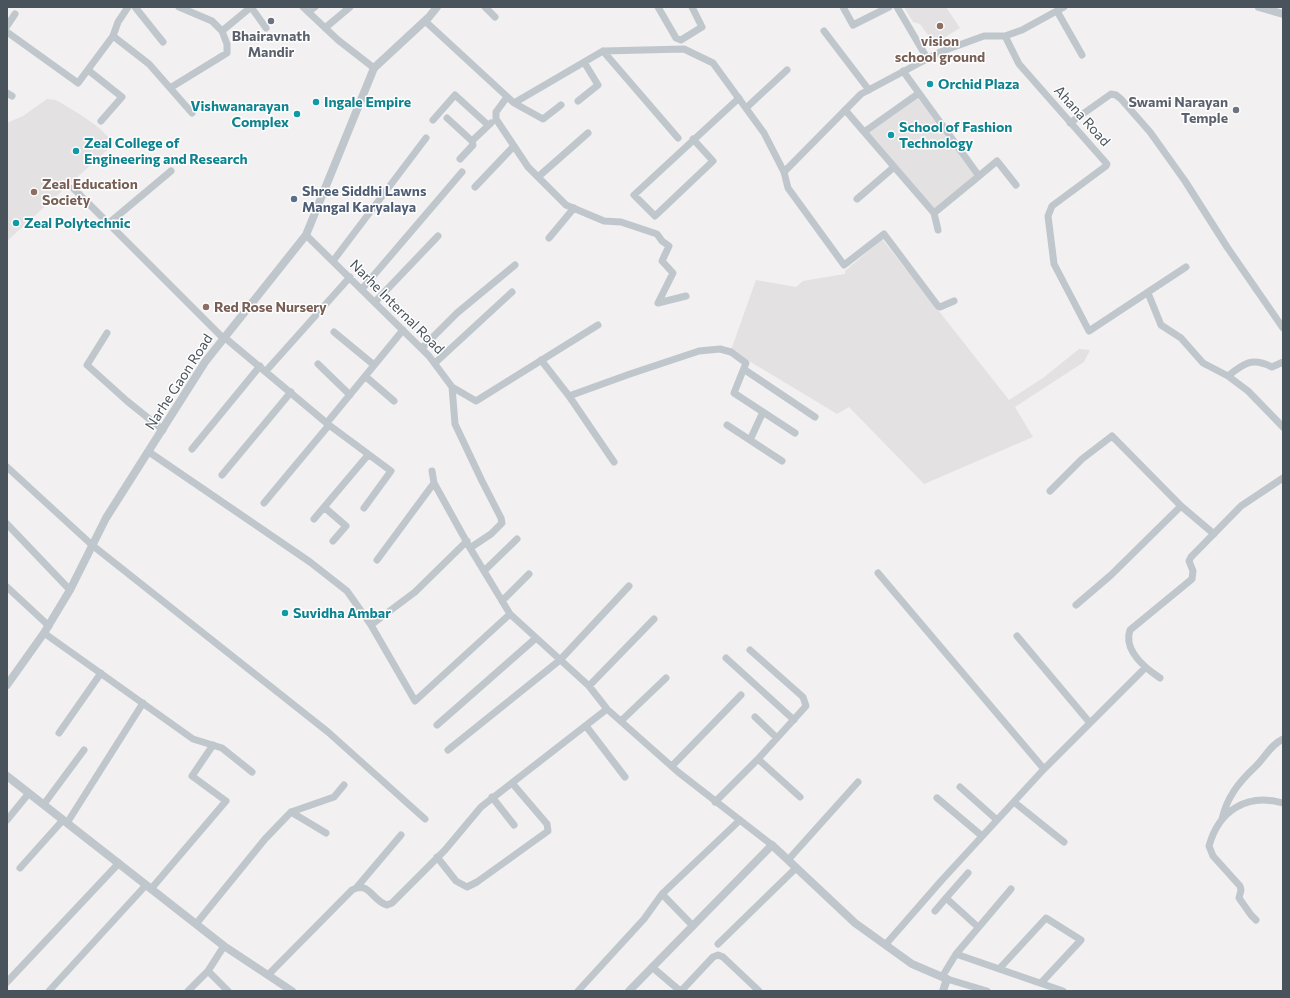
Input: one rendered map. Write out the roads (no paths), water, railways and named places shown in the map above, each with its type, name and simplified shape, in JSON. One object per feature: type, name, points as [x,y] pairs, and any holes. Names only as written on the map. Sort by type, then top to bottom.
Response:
[{"type":"street","points":[[7,32],[78,83],[113,36],[118,22],[128,7]]},
{"type":"street","points":[[135,7],[163,42]]},
{"type":"street","points":[[170,88],[227,53],[227,44],[222,31],[212,21],[180,7]]},
{"type":"street","points":[[222,31],[251,7],[266,28]]},
{"type":"street","points":[[306,9],[315,7]]},
{"type":"street","points":[[325,28],[350,7]]},
{"type":"street","points":[[306,9],[325,28],[374,68],[425,21],[437,7]]},
{"type":"street","points":[[485,7],[495,17]]},
{"type":"street","points":[[658,7],[676,38],[681,40],[702,27],[692,7]]},
{"type":"street","points":[[843,7],[853,25],[889,7]]},
{"type":"street","points":[[897,7],[927,58]]},
{"type":"street","points":[[784,172],[862,94],[940,52],[984,36],[1005,36],[1022,30],[1064,7]]},
{"type":"street","points":[[1259,7],[1283,14]]},
{"type":"street","points":[[1057,11],[1082,55]]},
{"type":"street","points":[[7,26],[15,14]]},
{"type":"street","points":[[425,21],[514,103],[543,119],[561,105]]},
{"type":"street","points":[[824,31],[869,90]]},
{"type":"street","points":[[113,36],[145,60],[192,113]]},
{"type":"street","name":"Ahana Road","points":[[1005,36],[1019,64],[1107,164],[1052,206],[1048,216],[1054,264],[1089,331],[1148,293]]},
{"type":"street","points":[[514,103],[603,51],[684,49],[713,63],[764,133],[784,172],[788,188],[844,264],[884,234],[938,306],[940,307],[954,301]]},
{"type":"street","points":[[603,51],[678,138]]},
{"type":"street","points":[[578,101],[598,85],[584,62]]},
{"type":"street","name":"Narhe Gaon Road","points":[[7,685],[49,626],[70,590],[106,518],[205,362],[223,337],[248,309],[306,234],[374,68]]},
{"type":"street","points":[[88,70],[122,96],[101,121]]},
{"type":"street","points":[[746,108],[787,70]]},
{"type":"street","points":[[903,71],[978,176]]},
{"type":"street","points":[[864,132],[919,93]]},
{"type":"street","points":[[1070,123],[1111,94],[1121,99],[1150,132],[1185,181],[1227,247],[1283,328]]},
{"type":"street","points":[[433,120],[455,95],[488,125]]},
{"type":"street","points":[[507,97],[496,112],[496,119],[513,147],[538,177],[566,205],[604,221],[621,222],[657,234],[669,246],[662,261],[673,273],[658,303],[686,296]]},
{"type":"street","points":[[694,139],[713,161],[655,216],[634,195],[694,139],[739,98]]},
{"type":"street","points":[[846,111],[934,213],[938,230]]},
{"type":"street","points":[[447,118],[472,141],[473,146],[460,159]]},
{"type":"street","points":[[472,141],[496,119]]},
{"type":"street","points":[[538,177],[588,133]]},
{"type":"street","points":[[333,261],[426,138]]},
{"type":"street","points":[[475,187],[513,147]]},
{"type":"street","points":[[934,213],[997,161],[1016,185]]},
{"type":"street","points":[[857,200],[894,167]]},
{"type":"street","points":[[108,223],[171,171]]},
{"type":"street","points":[[362,289],[462,172]]},
{"type":"street","points":[[73,188],[223,337],[330,422],[368,455],[391,471],[364,508]]},
{"type":"street","points":[[549,238],[574,208]]},
{"type":"street","name":"Narhe Internal Road","points":[[306,234],[422,348],[452,387]]},
{"type":"street","points":[[375,302],[438,236]]},
{"type":"street","points":[[422,348],[457,313],[515,265]]},
{"type":"street","points":[[1186,267],[1148,293],[1161,325],[1181,338],[1203,363],[1228,376],[1248,391],[1283,427]]},
{"type":"street","points":[[192,449],[263,369],[350,277]]},
{"type":"street","points":[[434,363],[512,292]]},
{"type":"street","points":[[452,387],[476,401],[598,325]]},
{"type":"street","points":[[264,503],[403,330]]},
{"type":"street","points":[[334,332],[374,365]]},
{"type":"street","points":[[107,333],[87,365],[127,401],[163,430]]},
{"type":"street","points":[[570,396],[699,351],[720,349],[731,352],[744,360],[746,363],[745,370],[734,393],[795,433]]},
{"type":"street","points":[[542,360],[570,396],[614,462]]},
{"type":"street","points":[[1228,376],[1250,362],[1262,362],[1272,367],[1283,362]]},
{"type":"street","points":[[318,364],[350,395]]},
{"type":"street","points":[[745,370],[816,417]]},
{"type":"street","points":[[365,376],[394,401]]},
{"type":"street","points":[[452,387],[455,424],[501,518],[502,523],[491,534],[470,548]]},
{"type":"street","points":[[222,475],[291,392]]},
{"type":"street","points":[[750,440],[763,412]]},
{"type":"street","points":[[727,426],[782,461]]},
{"type":"street","points":[[1050,491],[1082,459],[1112,436],[1181,506],[1214,534]]},
{"type":"street","points":[[149,452],[310,562],[347,591],[370,625],[415,701],[510,614]]},
{"type":"street","points":[[314,519],[368,455]]},
{"type":"street","points":[[7,467],[92,545],[328,732],[424,819]]},
{"type":"street","points":[[432,471],[434,483],[470,548],[510,614],[589,686],[607,709],[715,802],[772,845],[844,914],[912,964],[944,978],[987,991]]},
{"type":"street","points":[[1160,678],[1145,668],[1131,647],[1128,636],[1130,630],[1192,579],[1193,571],[1189,561],[1191,557],[1241,506],[1283,478]]},
{"type":"street","points":[[377,560],[434,483]]},
{"type":"street","points":[[1076,605],[1111,575],[1181,506]]},
{"type":"street","points":[[324,507],[346,526],[333,541]]},
{"type":"street","points":[[7,524],[70,590]]},
{"type":"street","points":[[484,571],[517,539]]},
{"type":"street","points":[[370,625],[415,592],[466,541]]},
{"type":"street","points":[[878,573],[1044,769]]},
{"type":"street","points":[[502,601],[529,574]]},
{"type":"street","points":[[448,750],[560,660],[629,586]]},
{"type":"street","points":[[7,587],[49,626]]},
{"type":"street","points":[[589,686],[654,619]]},
{"type":"street","points":[[44,633],[193,739],[222,748],[252,772]]},
{"type":"street","points":[[1017,636],[1090,723]]},
{"type":"street","points":[[437,725],[536,638]]},
{"type":"street","points":[[715,802],[758,759],[806,706],[805,700],[750,650]]},
{"type":"street","points":[[726,658],[794,720]]},
{"type":"street","points":[[886,944],[1044,769],[1145,668]]},
{"type":"street","points":[[59,733],[101,674]]},
{"type":"street","points":[[621,721],[666,678]]},
{"type":"street","points":[[672,766],[741,695]]},
{"type":"street","points":[[20,868],[65,821],[143,703]]},
{"type":"street","points":[[357,887],[364,887],[382,904],[390,905],[437,857],[481,807],[492,797],[607,709]]},
{"type":"street","points":[[755,717],[777,738]]},
{"type":"street","points":[[586,726],[625,777]]},
{"type":"street","points":[[1256,920],[1239,898],[1241,890],[1240,886],[1210,851],[1210,841],[1221,821],[1225,806],[1240,780],[1255,767],[1274,744],[1283,739]]},
{"type":"street","points":[[49,991],[148,887],[226,801],[192,776],[213,745]]},
{"type":"street","points":[[44,804],[84,750]]},
{"type":"street","points":[[758,759],[800,797]]},
{"type":"street","points":[[7,776],[224,946],[292,991]]},
{"type":"street","points":[[788,860],[858,782]]},
{"type":"street","points":[[437,857],[456,881],[467,887],[477,882],[548,830],[547,824],[512,783]]},
{"type":"street","points":[[196,924],[265,840],[291,812],[334,797],[344,785]]},
{"type":"street","points":[[960,787],[997,820]]},
{"type":"street","points":[[7,820],[29,793]]},
{"type":"street","points":[[492,797],[514,824]]},
{"type":"street","points":[[937,798],[982,836]]},
{"type":"street","points":[[1221,821],[1236,807],[1247,802],[1257,800],[1283,803]]},
{"type":"street","points":[[1014,802],[1064,842]]},
{"type":"street","points":[[291,812],[326,833]]},
{"type":"street","points":[[578,991],[644,919],[662,894],[740,820]]},
{"type":"street","points":[[268,975],[352,890],[357,887],[401,835]]},
{"type":"street","points":[[629,991],[772,845]]},
{"type":"street","points":[[7,982],[119,863]]},
{"type":"street","points":[[718,944],[796,868]]},
{"type":"street","points":[[935,911],[968,873]]},
{"type":"street","points":[[943,991],[944,978],[956,954],[1011,888]]},
{"type":"street","points":[[662,894],[693,926]]},
{"type":"street","points":[[946,898],[978,927]]},
{"type":"street","points":[[999,969],[1046,918],[1080,940],[1041,983]]},
{"type":"street","points":[[188,991],[208,971],[224,946]]},
{"type":"street","points":[[956,954],[1064,991]]},
{"type":"street","points":[[652,967],[679,990],[683,989],[713,957],[718,955],[723,957],[758,991]]},
{"type":"street","points":[[208,971],[228,991]]},
{"type":"place","name":"Bhairavnath Mandir","points":[[271,21]]},
{"type":"place","name":"vision school ground","points":[[940,26]]},
{"type":"place","name":"Orchid Plaza","points":[[930,84]]},
{"type":"place","name":"Ingale Empire","points":[[316,102]]},
{"type":"place","name":"Swami Narayan Temple","points":[[1236,110]]},
{"type":"place","name":"Vishwanarayan Complex","points":[[297,114]]},
{"type":"place","name":"School of Fashion Technology","points":[[891,135]]},
{"type":"place","name":"Zeal College of Engineering and Research","points":[[76,151]]},
{"type":"place","name":"Zeal Education Society","points":[[34,192]]},
{"type":"place","name":"Shree Siddhi Lawns Mangal Karyalaya","points":[[294,199]]},
{"type":"place","name":"Zeal Polytechnic","points":[[16,223]]},
{"type":"place","name":"Red Rose Nursery","points":[[206,307]]},
{"type":"place","name":"Suvidha Ambar","points":[[285,613]]}]
